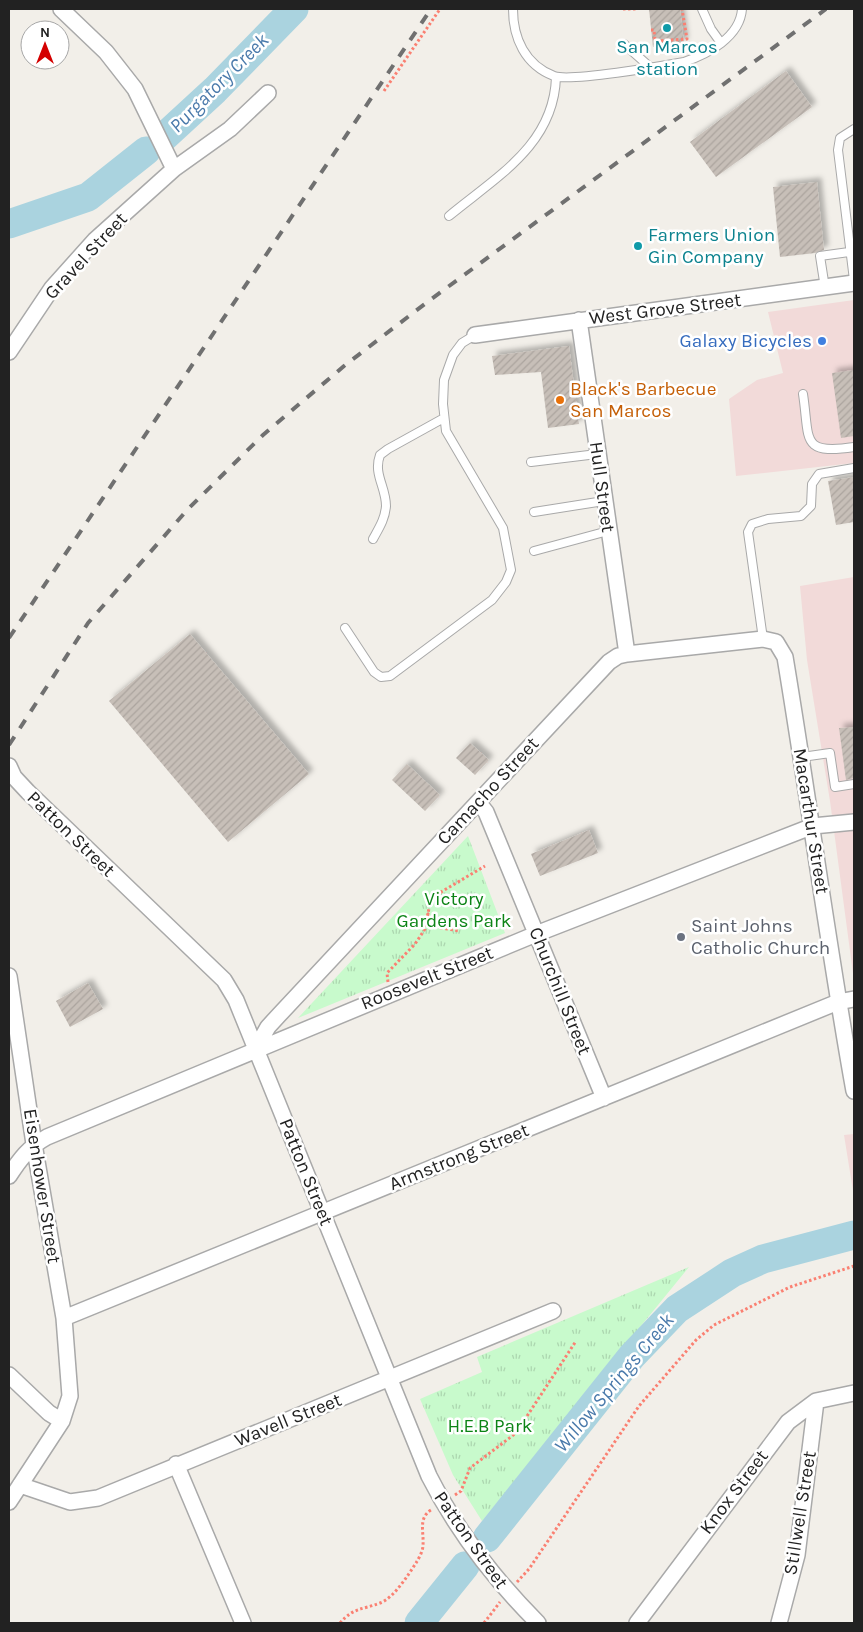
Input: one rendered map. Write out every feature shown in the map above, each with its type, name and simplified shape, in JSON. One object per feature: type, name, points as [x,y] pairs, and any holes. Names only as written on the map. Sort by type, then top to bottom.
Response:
[{"type":"street","points":[[61,9],[106,52],[135,89],[174,170]]},
{"type":"street","name":"Gravel Street","points":[[9,352],[52,288],[95,240],[174,170],[230,129],[268,94]]},
{"type":"street","name":"West Grove Street","points":[[475,335],[825,288],[854,282]]},
{"type":"street","name":"Hull Street","points":[[579,320],[626,654]]},
{"type":"street","name":"Camacho Street","points":[[256,1048],[268,1027],[609,662],[618,656],[626,654],[769,640]]},
{"type":"street","name":"Macarthur Street","points":[[769,640],[785,656],[813,826],[838,1002],[854,1091]]},
{"type":"street","name":"Patton Street","points":[[11,776],[224,980],[236,1000],[256,1048],[429,1476],[442,1502],[469,1544],[508,1593],[538,1623]]},
{"type":"street","name":"Churchill Street","points":[[478,802],[486,812],[604,1098]]},
{"type":"street","name":"Roosevelt Street","points":[[34,1144],[256,1048],[536,934],[813,826],[854,822]]},
{"type":"street","name":"Eisenhower Street","points":[[9,976],[34,1144],[64,1318],[70,1396],[62,1421]]},
{"type":"street","name":"Armstrong Street","points":[[64,1318],[838,1002],[854,999]]},
{"type":"street","points":[[9,1176],[24,1153],[34,1144]]},
{"type":"street","name":"Wavell Street","points":[[20,1485],[70,1502],[98,1498],[176,1464],[390,1379],[553,1311]]},
{"type":"street","points":[[9,1375],[49,1413],[62,1421],[9,1502]]},
{"type":"street","name":"Knox Street","points":[[637,1623],[779,1431],[798,1413],[816,1401],[854,1393]]},
{"type":"street","name":"Stillwell Street","points":[[779,1623],[797,1555],[816,1401]]},
{"type":"street","points":[[176,1464],[243,1623]]},
{"type":"lane","points":[[513,9],[513,26],[522,50],[536,66],[556,77],[650,68],[684,62],[702,56],[721,43],[738,26],[742,9]]},
{"type":"lane","points":[[702,9],[710,29],[721,43]]},
{"type":"lane","points":[[624,44],[650,68]]},
{"type":"lane","points":[[450,216],[533,144],[544,127],[555,92],[556,77]]},
{"type":"lane","points":[[854,129],[840,138],[838,150],[854,282]]},
{"type":"lane","points":[[825,288],[820,256],[849,252]]},
{"type":"lane","points":[[345,628],[374,672],[381,677],[390,676],[492,600],[506,582],[511,570],[503,528],[456,452],[446,431],[444,418],[444,380],[453,355],[462,343],[475,335]]},
{"type":"lane","points":[[803,394],[810,441],[822,450],[854,447]]},
{"type":"lane","points":[[373,539],[384,518],[386,504],[378,475],[380,455],[444,418]]},
{"type":"lane","points":[[531,462],[597,454]]},
{"type":"lane","points":[[769,640],[748,532],[752,524],[768,519],[801,516],[811,506],[812,484],[819,474],[854,468]]},
{"type":"lane","points":[[534,512],[604,501]]},
{"type":"lane","points":[[534,550],[608,531]]},
{"type":"lane","points":[[802,757],[830,753],[835,787],[854,784]]},
{"type":"path","points":[[384,91],[440,9]]},
{"type":"path","points":[[623,9],[638,9]]},
{"type":"path","points":[[651,30],[654,30],[656,41],[687,38],[682,9]]},
{"type":"path","points":[[392,993],[388,973],[425,929],[430,898],[485,866]]},
{"type":"path","points":[[427,913],[441,928],[460,931]]},
{"type":"path","points":[[484,1623],[529,1569],[639,1406],[696,1340],[714,1325],[790,1287],[854,1266]]},
{"type":"path","points":[[340,1623],[351,1612],[381,1603],[392,1594],[416,1564],[423,1548],[422,1522],[425,1514],[461,1491],[470,1468],[516,1433],[576,1341]]},
{"type":"shaded area","points":[[854,300],[854,463],[736,476],[729,399],[757,380],[783,373],[768,312]]},
{"type":"shaded area","points":[[854,577],[854,981],[830,801],[807,660],[800,586]]},
{"type":"shaded area","points":[[854,1134],[854,1197],[844,1135]]},
{"type":"green space","name":"Victory Gardens Park","points":[[468,836],[505,933],[298,1018]]},
{"type":"green space","name":"H.E.B Park","points":[[689,1267],[482,1521],[453,1475],[420,1399],[482,1372],[477,1357]]},
{"type":"building","name":"San Marcos station","points":[[649,9],[680,9],[684,43],[653,47]]},
{"type":"building","points":[[786,71],[812,107],[716,177],[690,142]]},
{"type":"building","points":[[817,182],[824,250],[815,253],[780,257],[773,187]]},
{"type":"building","name":"Black's Barbecue San Marcos","points":[[569,346],[579,424],[548,428],[541,372],[495,375],[492,356]]},
{"type":"building","points":[[854,370],[854,436],[841,438],[832,373]]},
{"type":"building","points":[[854,477],[854,522],[836,525],[828,481]]},
{"type":"building","points":[[190,634],[309,774],[228,842],[109,701]]},
{"type":"building","points":[[854,727],[854,778],[846,780],[839,728]]},
{"type":"building","points":[[470,743],[489,760],[475,775],[456,758]]},
{"type":"building","points":[[407,764],[440,795],[425,811],[392,780]]},
{"type":"building","points":[[589,830],[598,853],[540,876],[531,854]]},
{"type":"building","points":[[88,983],[103,1009],[70,1027],[56,1001]]},
{"type":"waterway","name":"Purgatory Creek","points":[[165,136],[215,90],[294,9]]},
{"type":"waterway","name":"Purgatory Creek","points":[[9,224],[88,197],[146,151]]},
{"type":"waterway","name":"Willow Springs Creek","points":[[487,1538],[632,1356],[677,1309],[732,1273],[763,1259],[854,1235]]},
{"type":"waterway","name":"Willow Springs Creek","points":[[419,1623],[465,1566]]},
{"type":"railway","points":[[9,638],[431,9]]},
{"type":"railway","points":[[9,745],[88,623],[188,509],[263,435],[344,366],[426,303],[826,9]]},
{"type":"place","name":"San Marcos station","points":[[667,28]]},
{"type":"place","name":"Farmers Union Gin Company","points":[[638,246]]},
{"type":"place","name":"Galaxy Bicycles","points":[[822,341]]},
{"type":"place","name":"Black's Barbecue San Marcos","points":[[560,400]]},
{"type":"place","name":"Saint Johns Catholic Church","points":[[681,937]]}]
